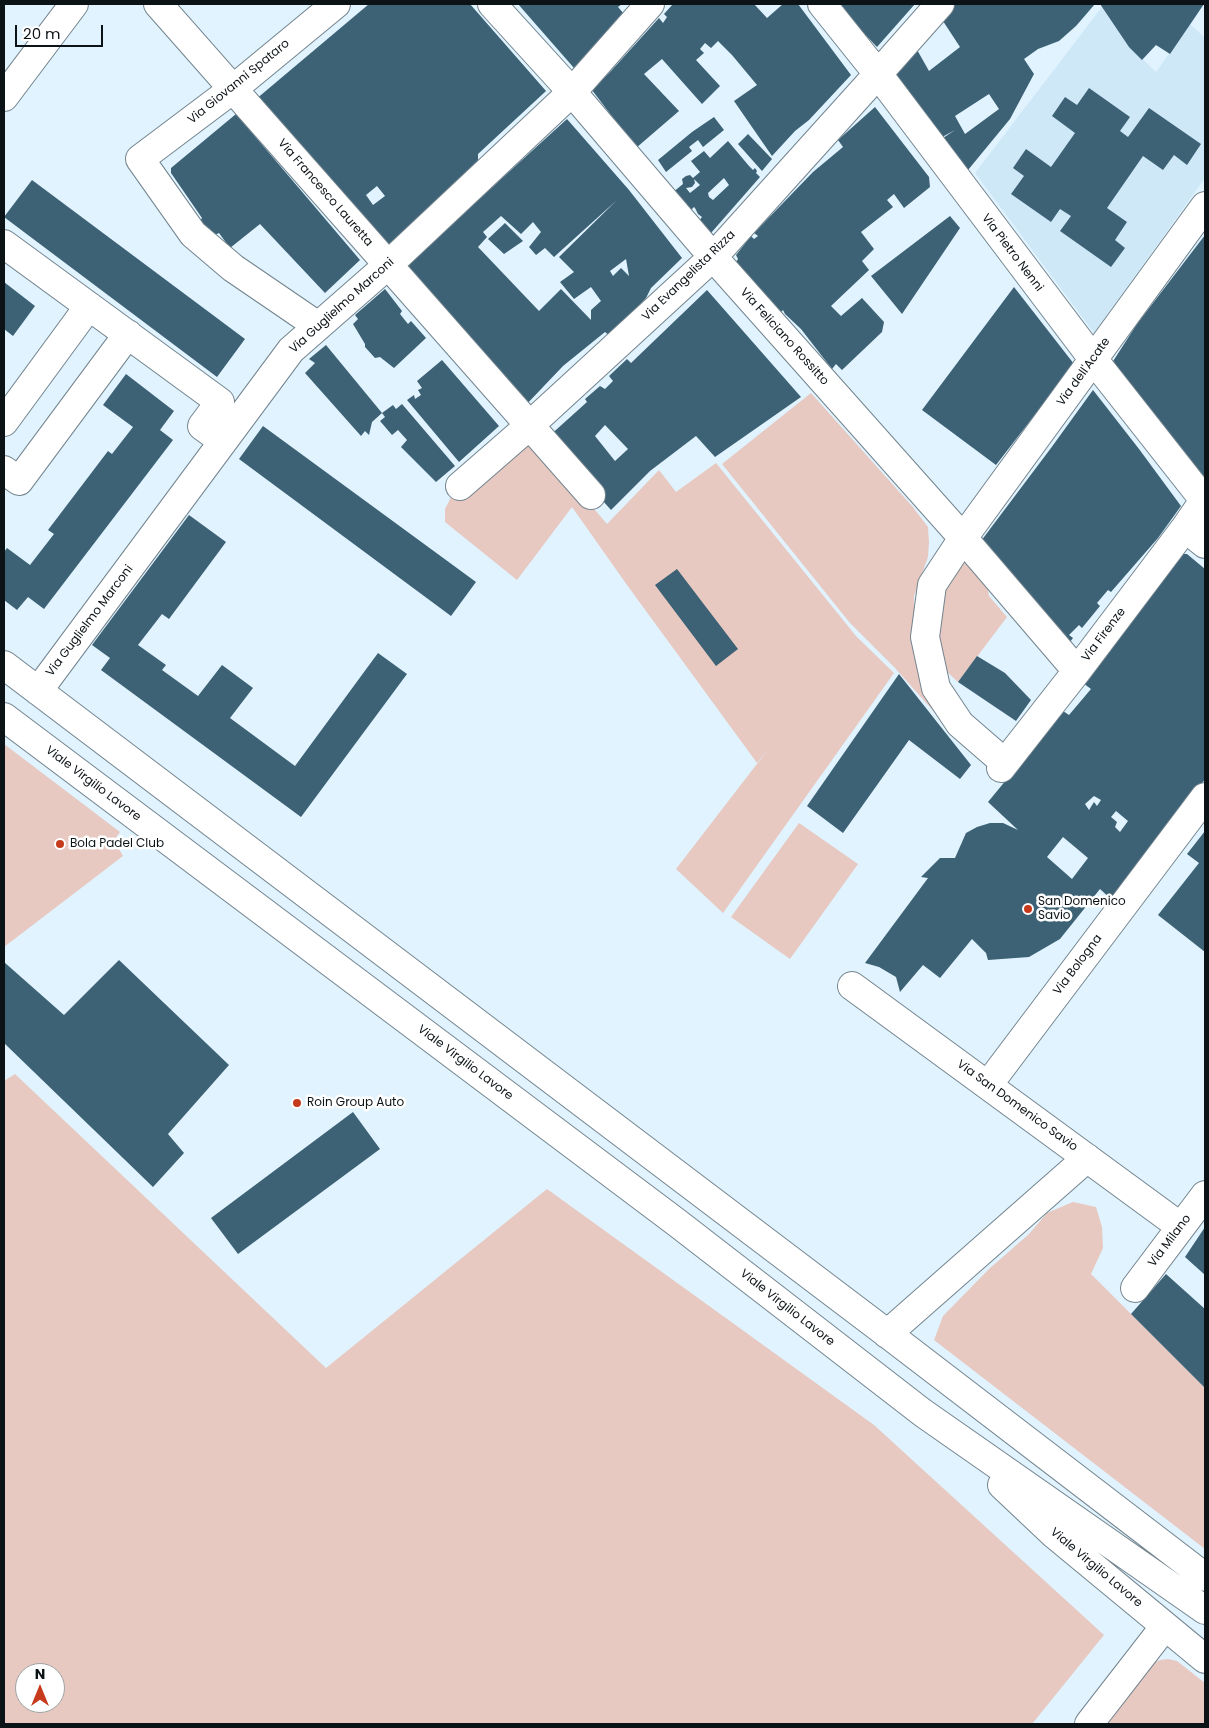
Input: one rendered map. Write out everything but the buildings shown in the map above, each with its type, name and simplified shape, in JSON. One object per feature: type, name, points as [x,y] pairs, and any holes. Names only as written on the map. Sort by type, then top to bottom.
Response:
[{"type":"street","points":[[4,97],[74,4]]},
{"type":"street","name":"Via Francesco Lauretta","points":[[158,4],[591,496]]},
{"type":"street","name":"Via Giovanni Spataro","points":[[318,326],[232,268],[193,234],[140,159],[233,89],[336,4]]},
{"type":"street","name":"Via Feliciano Rossitto","points":[[492,4],[572,92],[713,257],[963,538],[1077,671]]},
{"type":"street","name":"Via Guglielmo Marconi","points":[[38,691],[291,350],[388,265],[572,92],[650,4]]},
{"type":"street","name":"Via Pietro Nenni","points":[[822,4],[878,74],[1093,360],[1205,500]]},
{"type":"street","name":"Via Evangelista Rizza","points":[[460,486],[529,426],[713,257],[940,4]]},
{"type":"street","name":"Via dell'Acate","points":[[1003,766],[960,724],[936,688],[925,637],[932,585],[963,538],[1205,206]]},
{"type":"street","points":[[4,244],[220,402],[202,426],[223,442]]},
{"type":"street","points":[[4,422],[89,306]]},
{"type":"street","points":[[4,470],[19,482],[128,334]]},
{"type":"street","name":"Via Firenze","points":[[1003,766],[1077,671],[1195,536],[1205,500]]},
{"type":"street","points":[[4,665],[1205,1577]]},
{"type":"street","name":"Viale Virgilio Lavore","points":[[4,717],[676,1222],[923,1413],[1205,1610]]},
{"type":"street","points":[[50,752],[75,719]]},
{"type":"street","name":"Via Bologna","points":[[988,1085],[1205,797]]},
{"type":"street","name":"Via San Domenico Savio","points":[[852,986],[1181,1227]]},
{"type":"street","points":[[887,1334],[1087,1158]]},
{"type":"street","name":"Via Milano","points":[[1135,1288],[1205,1195]]},
{"type":"street","name":"Viale Virgilio Lavore","points":[[923,1413],[1055,1534],[1205,1659]]},
{"type":"street","points":[[1089,1724],[1165,1626]]},
{"type":"shaded area","points":[[1102,7],[1129,46],[1156,72],[1190,24],[1205,38],[1205,178],[1094,333],[975,173]]},
{"type":"shaded area","points":[[811,393],[912,506],[928,527],[928,557],[914,596],[914,633],[944,723],[895,668],[850,623],[722,464]]},
{"type":"shaded area","points":[[528,432],[607,524],[659,470],[676,492],[716,463],[856,636],[894,673],[723,913],[676,869],[770,747],[757,763],[572,507],[517,580],[445,522],[445,509],[452,495]]},
{"type":"shaded area","points":[[959,562],[967,564],[987,585],[989,596],[1007,617],[958,682],[944,669],[938,655],[938,624],[947,571]]},
{"type":"shaded area","name":"Bola Padel Club","points":[[4,744],[120,832],[114,840],[123,856],[4,947]]},
{"type":"shaded area","points":[[799,823],[858,864],[790,959],[731,917]]},
{"type":"shaded area","points":[[15,1074],[326,1368],[547,1189],[874,1425],[1104,1635],[1032,1724],[4,1724],[4,1081]]},
{"type":"shaded area","points":[[1073,1202],[1096,1207],[1102,1227],[1103,1248],[1091,1274],[1205,1388],[1205,1549],[934,1340],[943,1316],[989,1269],[1029,1234],[1047,1213]]},
{"type":"shaded area","points":[[1168,1659],[1177,1661],[1205,1683],[1205,1724],[1108,1724],[1153,1663]]},
{"type":"place","name":"Bola Padel Club","points":[[60,844]]},
{"type":"place","name":"San Domenico Savio","points":[[1028,909]]},
{"type":"place","name":"Roin Group Auto","points":[[297,1103]]}]
